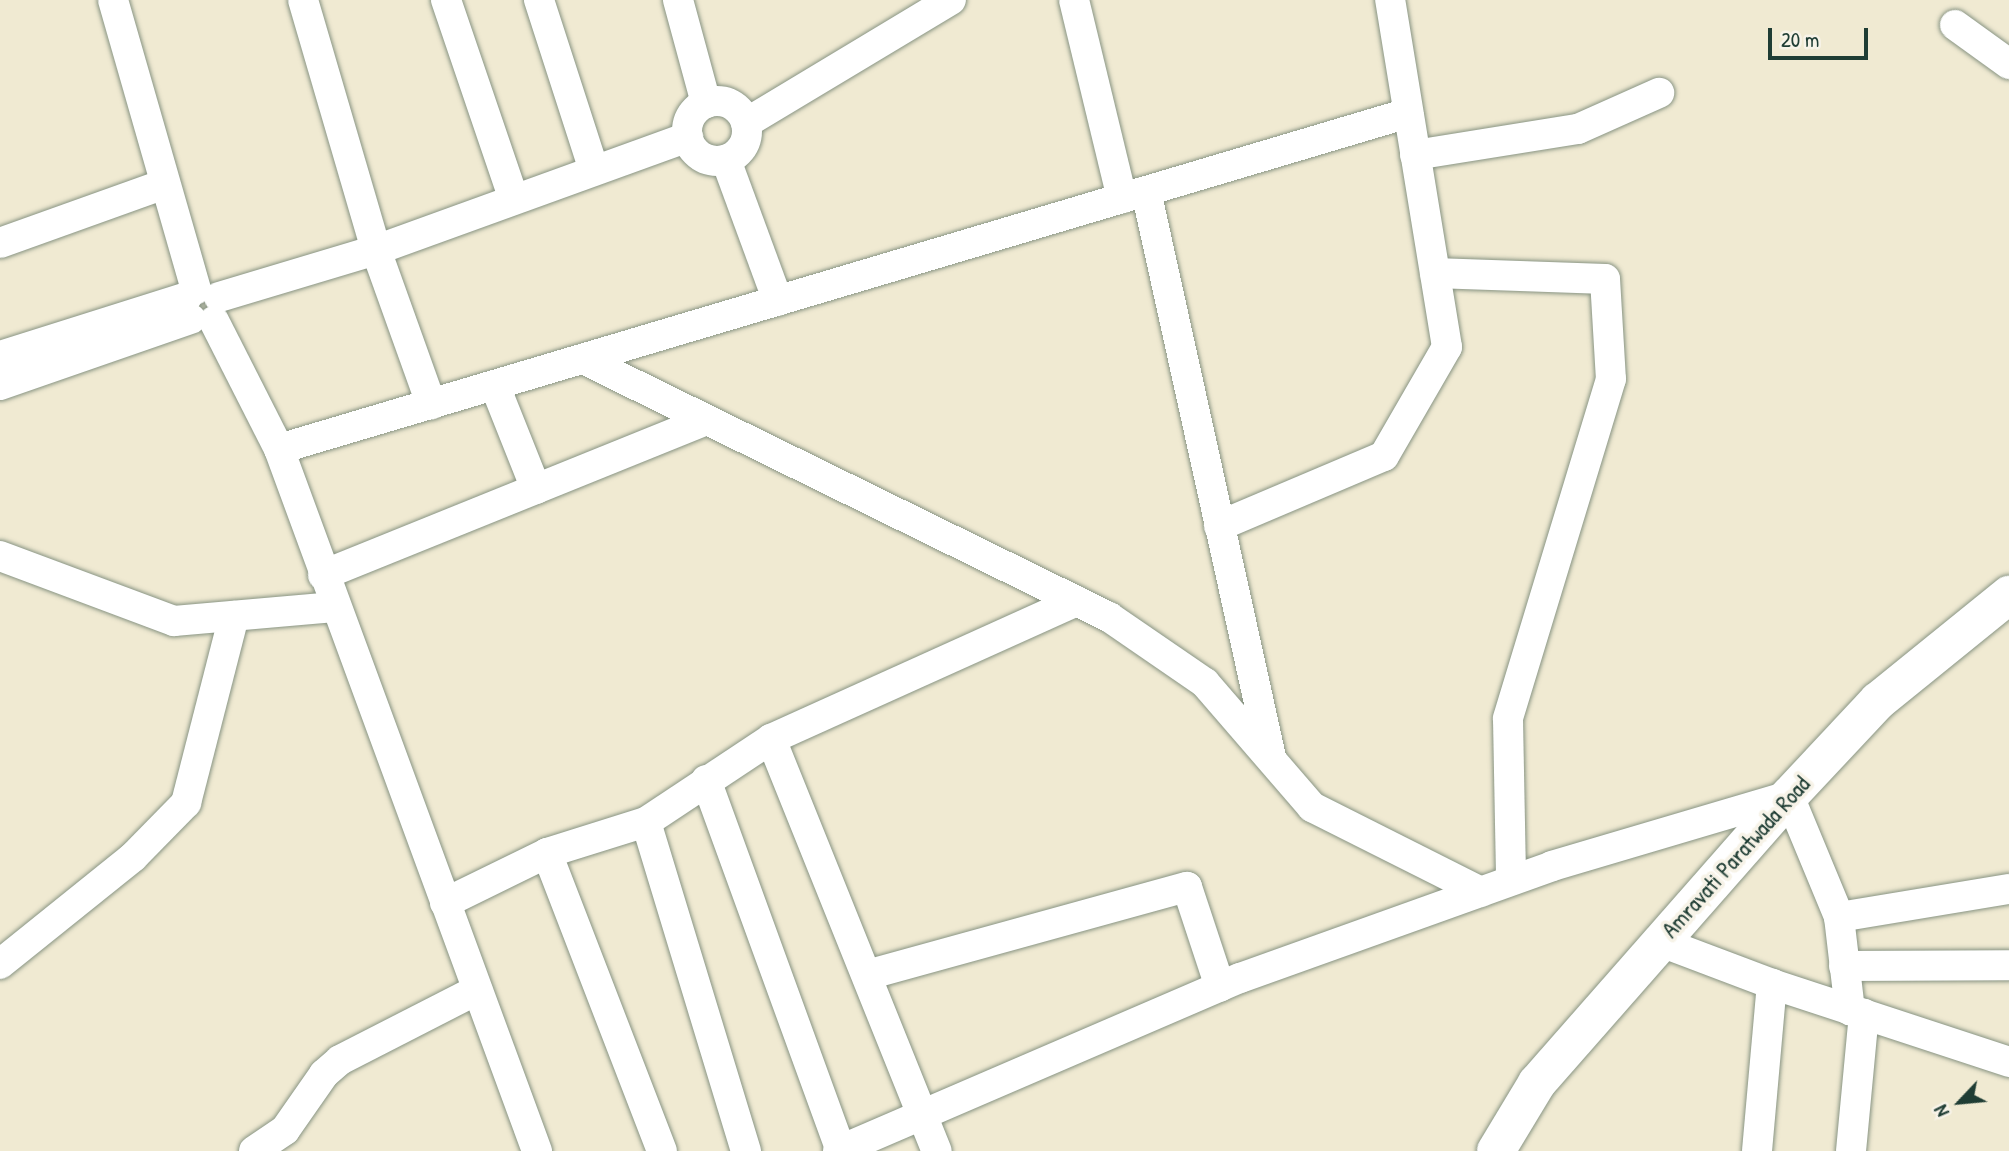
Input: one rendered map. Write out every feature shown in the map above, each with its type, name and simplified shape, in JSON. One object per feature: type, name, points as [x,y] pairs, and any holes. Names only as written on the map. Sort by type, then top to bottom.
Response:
[{"type":"main road","name":"Amravati Paratwada Road","points":[[1496,1151],[1537,1083],[1789,796],[1878,701],[2009,595]]},
{"type":"street","points":[[113,0],[202,305],[279,449],[334,607],[537,1151]]},
{"type":"street","points":[[303,0],[376,250],[431,404]]},
{"type":"street","points":[[446,0],[513,197]]},
{"type":"street","points":[[539,0],[594,170]]},
{"type":"street","points":[[678,0],[706,103]]},
{"type":"street","points":[[746,123],[951,0]]},
{"type":"street","points":[[1074,0],[1134,194],[1219,526],[1272,761]]},
{"type":"street","points":[[1219,526],[1384,456],[1447,347],[1390,0]]},
{"type":"street","points":[[1955,25],[2009,64]]},
{"type":"street","points":[[1415,155],[1578,129],[1659,93]]},
{"type":"street","points":[[706,103],[735,107],[746,123],[741,150],[726,160],[698,155],[688,137],[690,117],[706,103]]},
{"type":"street","points":[[279,449],[1408,113]]},
{"type":"street","points":[[0,356],[202,305],[376,250],[513,197],[688,137]]},
{"type":"street","points":[[726,160],[778,301]]},
{"type":"street","points":[[0,243],[166,184]]},
{"type":"street","points":[[1435,273],[1605,279],[1611,379],[1508,719],[1511,880]]},
{"type":"street","points":[[0,385],[202,305]]},
{"type":"street","points":[[583,359],[704,421],[1109,617],[1205,683],[1312,807],[1481,892]]},
{"type":"street","points":[[495,386],[536,489]]},
{"type":"street","points":[[323,575],[704,421]]},
{"type":"street","points":[[0,556],[174,621],[334,607]]},
{"type":"street","points":[[445,903],[547,853],[646,822],[771,739],[1076,601]]},
{"type":"street","points":[[0,964],[133,857],[186,803],[234,617]]},
{"type":"street","points":[[771,739],[937,1151]]},
{"type":"street","points":[[706,780],[840,1151],[1220,986],[1511,880],[1789,796],[1839,917],[1844,966],[1857,1012],[1851,1151]]},
{"type":"street","points":[[646,822],[746,1151]]},
{"type":"street","points":[[547,853],[662,1151]]},
{"type":"street","points":[[867,975],[1187,887],[1220,986]]},
{"type":"street","points":[[1839,917],[2009,889]]},
{"type":"street","points":[[1661,942],[1772,984],[2009,1062]]},
{"type":"street","points":[[1844,966],[2009,965]]},
{"type":"street","points":[[1757,1151],[1772,984]]},
{"type":"street","points":[[254,1151],[285,1130],[324,1074],[340,1060],[477,990]]}]
